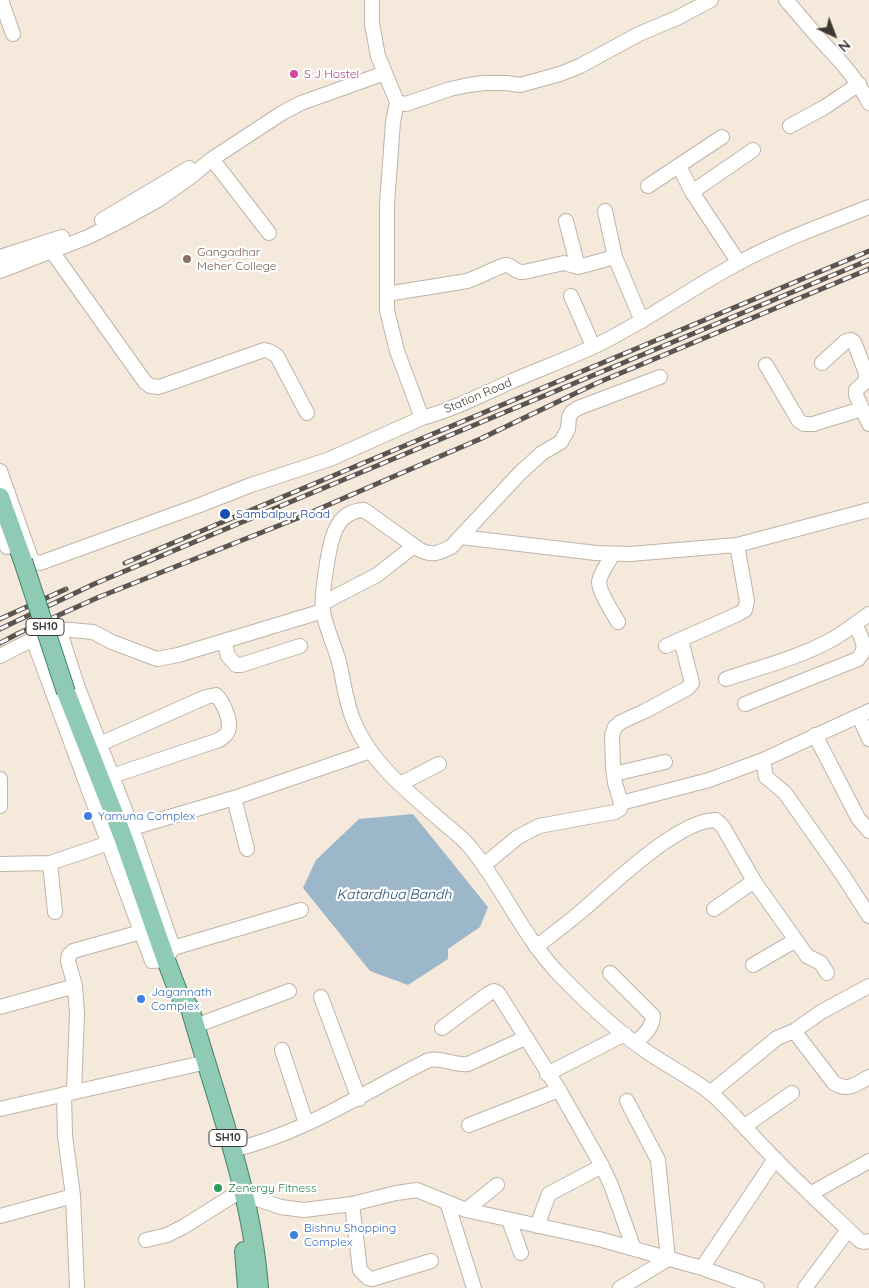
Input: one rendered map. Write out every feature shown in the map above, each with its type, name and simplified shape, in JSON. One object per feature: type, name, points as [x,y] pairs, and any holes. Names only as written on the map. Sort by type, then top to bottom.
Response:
[{"type":"main road","name":"SH10","points":[[0,497],[66,692],[166,950],[179,994],[181,1011],[252,1230],[259,1288]]},
{"type":"main road","name":"SH10","points":[[179,994],[190,1008],[232,1150],[240,1195],[247,1288]]},
{"type":"street","points":[[0,0],[13,34]]},
{"type":"street","points":[[372,0],[372,24],[378,56],[397,102],[393,122],[386,204],[387,310],[397,351],[422,418]]},
{"type":"street","points":[[397,102],[406,104],[450,89],[484,82],[520,85],[560,74],[580,66],[639,34],[677,18],[711,0]]},
{"type":"street","points":[[786,0],[826,47],[864,87],[869,103]]},
{"type":"street","points":[[0,271],[88,237],[158,200],[202,170],[212,159],[282,112],[300,103],[385,73]]},
{"type":"street","points":[[790,126],[864,87]]},
{"type":"street","points":[[648,186],[722,137]]},
{"type":"street","points":[[692,192],[753,150]]},
{"type":"street","points":[[212,159],[269,233]]},
{"type":"street","points":[[0,258],[85,229],[129,205],[191,166],[212,159]]},
{"type":"street","points":[[679,166],[692,192],[739,263]]},
{"type":"street","name":"Station Road","points":[[0,471],[32,561],[40,563],[251,485],[330,459],[422,418],[436,414],[593,346],[642,321],[739,263],[808,230],[869,207]]},
{"type":"street","points":[[605,211],[614,258],[642,321]]},
{"type":"street","points":[[566,221],[578,267]]},
{"type":"street","points":[[51,250],[145,382],[150,386],[159,387],[264,350],[269,350],[277,356],[307,413]]},
{"type":"street","points":[[387,294],[467,281],[504,265],[518,272],[564,263],[578,267],[614,258]]},
{"type":"street","points":[[571,296],[593,346]]},
{"type":"street","points":[[822,363],[846,341],[854,342],[866,373],[865,382],[856,390],[869,424]]},
{"type":"street","points":[[766,365],[799,421],[804,424],[813,424],[862,408]]},
{"type":"street","points":[[660,377],[572,412],[569,417],[568,429],[561,442],[542,453],[527,466],[451,547],[440,552],[429,554],[414,546],[364,510],[357,510],[348,514],[337,524],[332,534],[323,607],[354,724],[371,751],[400,784],[442,822],[460,835],[484,865],[536,947],[580,994],[630,1038],[710,1093],[848,1230],[860,1241],[869,1241]]},
{"type":"street","points":[[461,537],[613,554],[630,554],[737,545],[869,511]]},
{"type":"street","points":[[0,528],[7,547]]},
{"type":"street","points":[[666,646],[745,610],[747,601],[737,545]]},
{"type":"street","points":[[0,656],[33,639],[59,629],[93,632],[112,642],[158,659],[178,655],[323,607],[377,575],[414,546]]},
{"type":"street","points":[[613,554],[599,583],[618,622]]},
{"type":"street","points":[[726,679],[828,642],[869,614]]},
{"type":"street","points":[[745,704],[858,658],[863,653],[864,647],[855,624]]},
{"type":"street","points":[[59,629],[77,685],[132,828],[166,950]]},
{"type":"street","points":[[33,639],[152,961],[166,950],[301,910]]},
{"type":"street","points":[[484,865],[527,831],[539,826],[615,812],[620,808],[621,803],[614,774],[612,735],[615,727],[621,722],[645,712],[688,688],[692,683],[681,640]]},
{"type":"street","points":[[224,641],[228,656],[236,665],[300,646]]},
{"type":"street","points":[[100,744],[206,697],[216,695],[220,699],[229,724],[229,730],[219,740],[112,776]]},
{"type":"street","points":[[621,803],[709,780],[763,760],[864,713],[869,739]]},
{"type":"street","points":[[815,735],[855,813],[869,831]]},
{"type":"street","points":[[132,828],[234,798],[371,751]]},
{"type":"street","points":[[763,760],[766,777],[785,793],[869,916]]},
{"type":"street","points":[[614,774],[665,762]]},
{"type":"street","points":[[400,784],[439,764]]},
{"type":"street","points":[[0,779],[0,806]]},
{"type":"street","points":[[234,798],[247,849]]},
{"type":"street","points":[[536,947],[656,848],[680,833],[708,820],[716,820],[722,826],[754,881],[807,956],[821,964],[827,973]]},
{"type":"street","points":[[0,864],[50,863],[109,843]]},
{"type":"street","points":[[50,863],[56,912]]},
{"type":"street","points":[[714,909],[754,881]]},
{"type":"street","points":[[77,1288],[73,1196],[65,1136],[77,1014],[74,986],[68,961],[69,955],[73,951],[140,932]]},
{"type":"street","points":[[753,964],[796,940]]},
{"type":"street","points":[[548,1074],[650,1028],[653,1016],[610,973]]},
{"type":"street","points":[[0,1007],[74,986]]},
{"type":"street","points":[[710,1093],[776,1038],[794,1030],[821,1012],[869,986]]},
{"type":"street","points":[[195,1026],[289,991]]},
{"type":"street","points":[[442,1028],[494,991],[504,999],[525,1038],[559,1090],[602,1166],[611,1185],[634,1249]]},
{"type":"street","points":[[321,997],[359,1098]]},
{"type":"street","points":[[794,1030],[834,1083],[841,1088],[851,1087],[869,1077]]},
{"type":"street","points":[[232,1150],[272,1139],[359,1098],[429,1060],[436,1058],[461,1065],[468,1064],[525,1038]]},
{"type":"street","points":[[282,1050],[306,1123]]},
{"type":"street","points":[[0,1109],[198,1064]]},
{"type":"street","points":[[469,1125],[559,1090]]},
{"type":"street","points":[[745,1126],[792,1093]]},
{"type":"street","points":[[627,1101],[658,1160],[668,1259]]},
{"type":"street","points":[[702,1268],[775,1159]]},
{"type":"street","points":[[810,1194],[869,1161]]},
{"type":"street","points":[[537,1226],[549,1194],[602,1166]]},
{"type":"street","points":[[466,1210],[497,1185]]},
{"type":"street","points":[[146,1240],[167,1235],[240,1195],[281,1207],[304,1210],[352,1204],[416,1190],[466,1210],[599,1239],[702,1268],[757,1288]]},
{"type":"street","points":[[0,1216],[73,1196]]},
{"type":"street","points":[[447,1202],[474,1288]]},
{"type":"street","points":[[352,1204],[360,1270],[368,1278],[372,1279],[431,1262]]},
{"type":"street","points":[[508,1220],[521,1253]]},
{"type":"street","points":[[805,1288],[848,1230]]},
{"type":"street","points":[[620,1288],[668,1259]]},
{"type":"water","name":"Katardhua Bandh","points":[[413,814],[488,907],[480,927],[448,949],[448,959],[408,985],[370,971],[303,888],[316,860],[359,819]]},
{"type":"railway","points":[[125,563],[869,251]]},
{"type":"railway","points":[[0,629],[94,584],[869,260]]},
{"type":"railway","points":[[0,643],[99,597],[298,518],[480,439],[597,383],[869,269]]},
{"type":"railway","points":[[0,619],[66,589]]},
{"type":"place","name":"S J Hostel","points":[[294,74]]},
{"type":"place","name":"Gangadhar Meher College","points":[[187,259]]},
{"type":"place","name":"Sambalpur Road","points":[[225,514]]},
{"type":"place","name":"Yamuna Complex","points":[[88,816]]},
{"type":"place","name":"Jagannath Complex","points":[[141,999]]},
{"type":"place","name":"Zenergy Fitness","points":[[218,1188]]},
{"type":"place","name":"Bishnu Shopping Complex","points":[[294,1235]]}]
